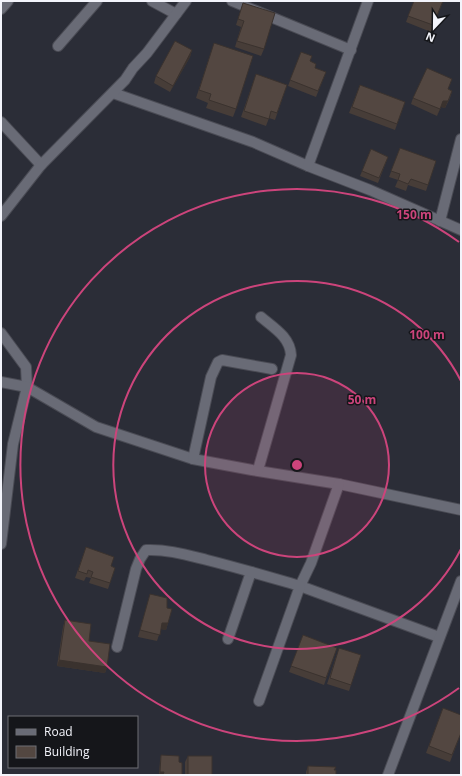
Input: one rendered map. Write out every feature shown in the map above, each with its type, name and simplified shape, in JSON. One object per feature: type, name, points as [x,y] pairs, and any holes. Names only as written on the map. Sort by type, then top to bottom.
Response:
[{"type":"street","points":[[1,9],[8,1]]},
{"type":"street","points":[[58,46],[96,1]]},
{"type":"street","points":[[152,1],[176,14]]},
{"type":"street","points":[[1,216],[41,165],[113,93],[147,53],[186,1]]},
{"type":"street","points":[[232,1],[351,50]]},
{"type":"street","points":[[308,166],[368,1]]},
{"type":"street","points":[[113,93],[253,142],[308,166],[370,190],[461,230]]},
{"type":"street","points":[[1,122],[41,165]]},
{"type":"street","points":[[440,221],[461,139]]},
{"type":"street","points":[[258,470],[291,355],[288,343],[284,336],[261,317]]},
{"type":"street","points":[[1,333],[26,367],[27,387],[13,444],[3,511],[1,544]]},
{"type":"street","points":[[193,459],[211,377],[218,362],[228,361],[272,369]]},
{"type":"street","points":[[1,382],[27,387],[96,427],[193,459],[338,484],[461,510]]},
{"type":"street","points":[[259,701],[300,586],[311,563],[338,484]]},
{"type":"street","points":[[117,647],[140,559],[146,550],[160,549],[300,586],[439,637]]},
{"type":"street","points":[[228,639],[250,572]]},
{"type":"street","points":[[388,775],[461,581]]},
{"type":"building","points":[[414,1],[443,1],[433,25],[408,16]]},
{"type":"building","points":[[243,3],[275,13],[264,49],[237,41],[244,21],[238,19]]},
{"type":"building","points":[[175,41],[192,50],[173,86],[156,76]]},
{"type":"building","points":[[214,43],[253,56],[236,109],[209,100],[211,94],[199,90]]},
{"type":"building","points":[[301,52],[312,56],[310,61],[316,64],[315,68],[326,72],[318,91],[290,80]]},
{"type":"building","points":[[427,68],[452,79],[448,89],[452,91],[448,101],[443,101],[440,109],[413,98]]},
{"type":"building","points":[[256,74],[287,85],[277,113],[271,111],[269,119],[244,111]]},
{"type":"building","points":[[360,85],[405,102],[397,124],[352,107]]},
{"type":"building","points":[[400,148],[436,161],[428,185],[411,179],[408,184],[398,180],[400,174],[391,171]]},
{"type":"building","points":[[371,149],[388,157],[379,178],[362,171]]},
{"type":"building","points":[[86,547],[114,557],[111,566],[115,568],[110,583],[91,577],[93,572],[88,570],[87,574],[78,571]]},
{"type":"building","points":[[150,594],[167,598],[167,608],[172,609],[168,623],[162,623],[160,635],[140,630]]},
{"type":"building","points":[[65,620],[91,624],[89,641],[110,644],[107,667],[59,660]]},
{"type":"building","points":[[303,635],[337,648],[326,678],[291,666]]},
{"type":"building","points":[[339,648],[361,655],[351,685],[330,678]]},
{"type":"building","points":[[443,708],[461,715],[461,733],[452,755],[429,746]]},
{"type":"building","points":[[161,755],[179,756],[179,762],[182,763],[182,775],[163,775],[164,772],[160,772]]},
{"type":"building","points":[[188,756],[212,756],[212,775],[188,775]]},
{"type":"building","points":[[308,766],[336,767],[334,770],[336,770],[336,775],[308,775]]}]
